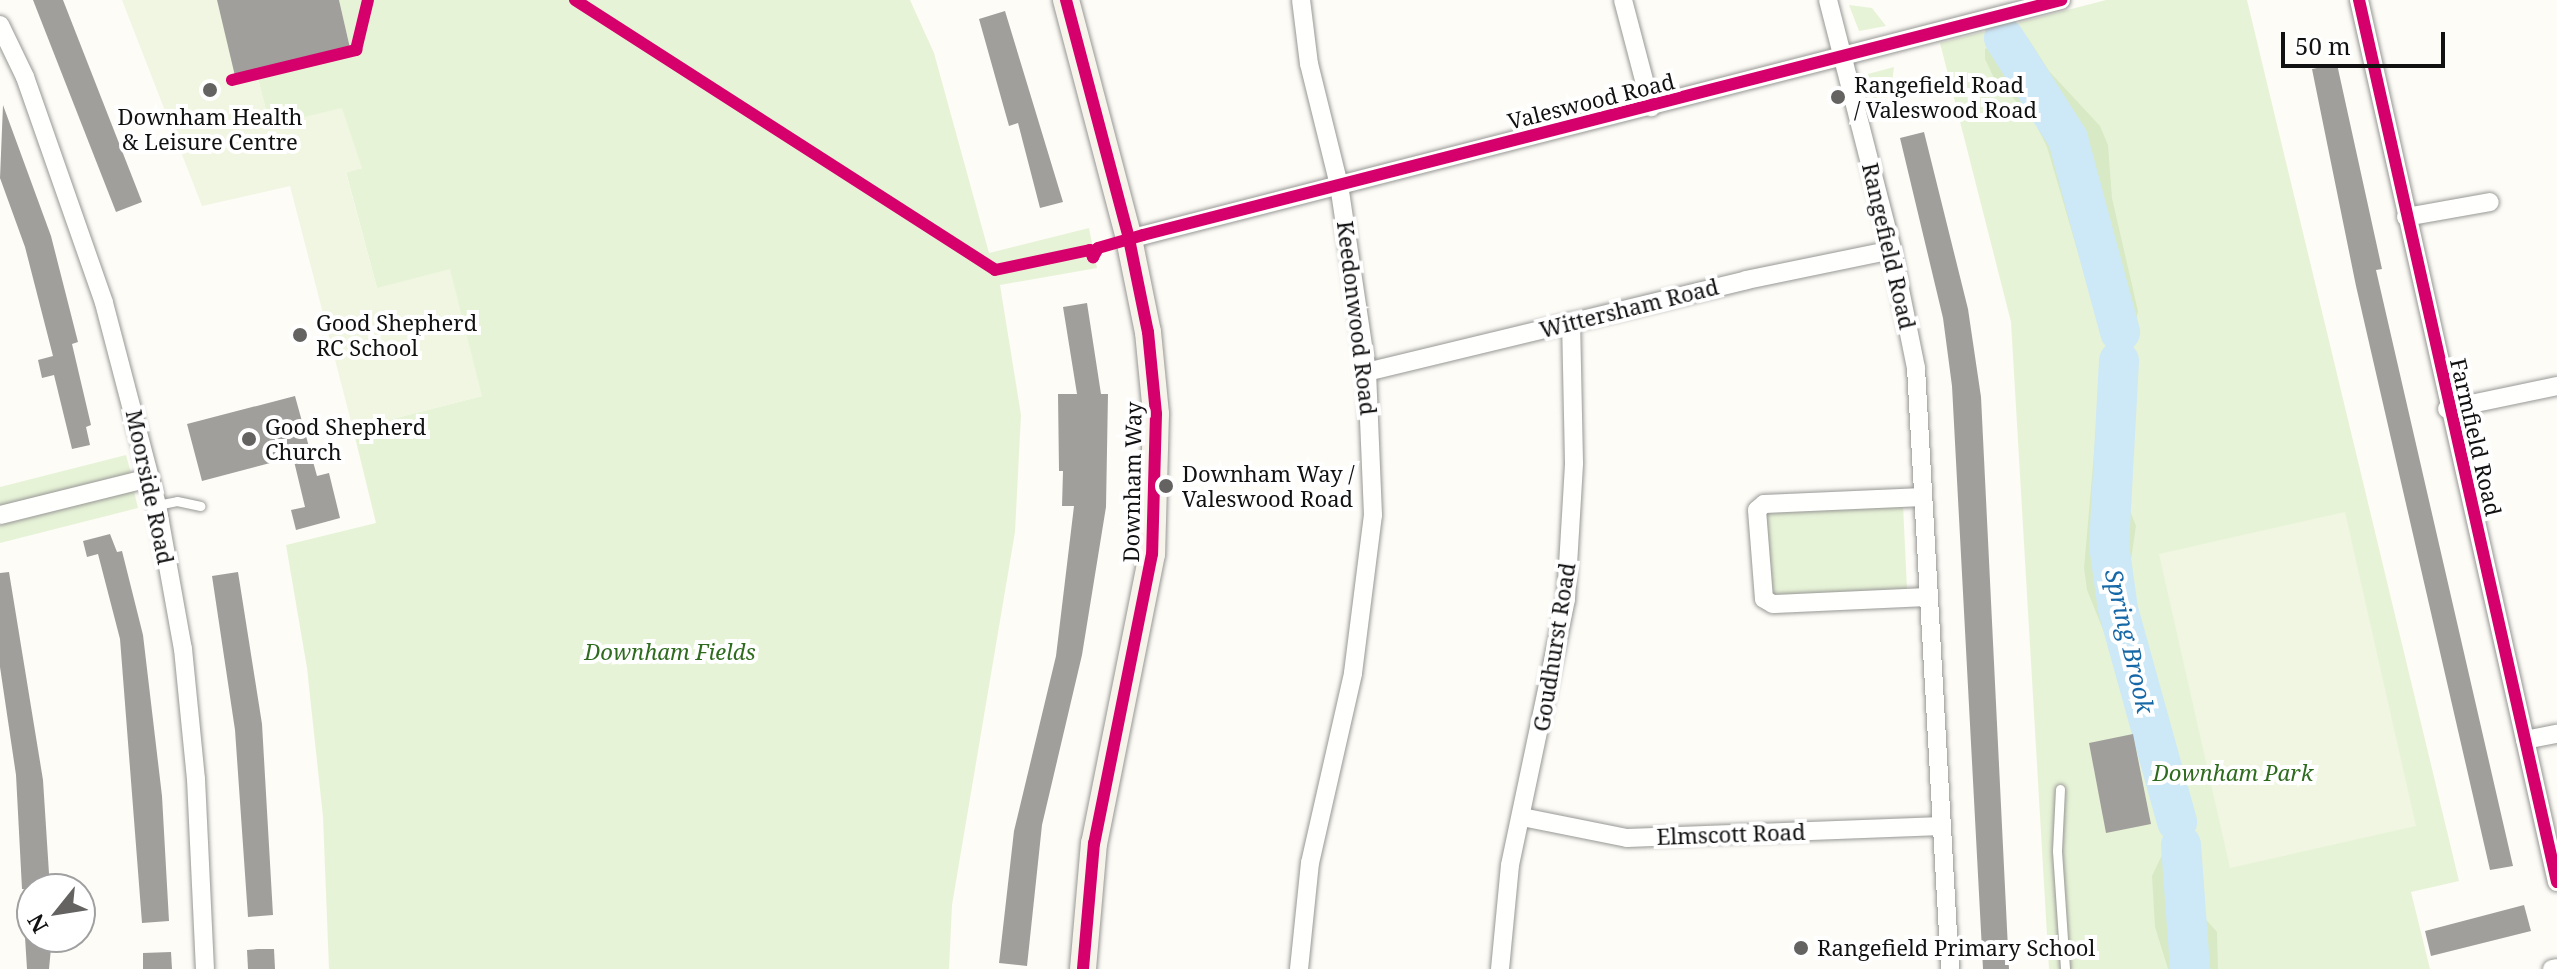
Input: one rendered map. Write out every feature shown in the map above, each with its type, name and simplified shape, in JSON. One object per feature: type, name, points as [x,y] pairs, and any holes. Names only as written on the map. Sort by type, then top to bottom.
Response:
[{"type":"street","name":"Downham Way","points":[[1066,0],[1129,239],[1148,332],[1156,414],[1152,554],[1094,843],[1083,969]]},
{"type":"street","name":"Keedonwood Road","points":[[1299,969],[1310,863],[1363,608],[1373,515],[1367,372],[1339,185],[1309,64],[1301,0]]},
{"type":"street","points":[[1623,0],[1651,107]]},
{"type":"street","name":"Rangefield Road","points":[[1828,0],[1892,250],[1916,368],[1950,969]]},
{"type":"street","name":"Valeswood Road","points":[[1129,239],[2061,0]]},
{"type":"street","name":"Farmfield Road","points":[[2359,0],[2447,409],[2557,882]]},
{"type":"street","name":"Moorside Road","points":[[0,25],[25,77],[104,303],[157,505],[183,649],[196,779],[205,969]]},
{"type":"street","points":[[2406,217],[2490,202]]},
{"type":"street","name":"Wittersham Road","points":[[1367,372],[1571,322],[1892,250]]},
{"type":"street","name":"Goudhurst Road","points":[[1500,969],[1510,865],[1566,599],[1574,463],[1571,322]]},
{"type":"street","points":[[2447,409],[2557,386]]},
{"type":"street","points":[[0,515],[150,478]]},
{"type":"street","points":[[1923,497],[1764,504],[1757,510],[1764,599],[1773,604],[1929,597]]},
{"type":"street","points":[[2525,740],[2557,734]]},
{"type":"street","name":"Elmscott Road","points":[[1522,817],[1627,838],[1942,826]]},
{"type":"lane","points":[[157,505],[177,501],[200,506]]},
{"type":"lane","points":[[2060,789],[2057,851],[2065,969]]},
{"type":"green space","points":[[122,0],[339,0],[350,48],[256,71],[270,125],[342,108],[362,168],[346,173],[377,288],[450,269],[482,396],[353,429],[290,186],[202,206]]},
{"type":"green space","name":"Downham Fields","points":[[339,0],[910,0],[934,53],[989,253],[1089,228],[1097,268],[1000,285],[1021,415],[1015,532],[952,905],[949,969],[329,969],[323,817],[307,668],[286,545],[376,523],[353,429],[482,396],[377,288],[346,172],[362,168],[270,126],[256,71],[350,48]]},
{"type":"green space","name":"Downham Park","points":[[2106,0],[2247,0],[2459,881],[2411,892],[2430,969],[2049,969],[2011,322],[1940,43]]},
{"type":"green space","points":[[1849,5],[1872,8],[1886,26],[1859,31]]},
{"type":"green space","points":[[2018,33],[2028,38],[2049,71],[2100,126],[2108,145],[2112,198],[2138,311],[2131,347],[2104,341],[2047,147],[2033,119],[1994,78],[1985,59],[1985,49]]},
{"type":"green space","points":[[1894,67],[1892,83],[1874,100],[1868,74]]},
{"type":"green space","points":[[2103,349],[2128,357],[2133,364],[2129,508],[2136,526],[2130,567],[2147,664],[2189,807],[2188,828],[2168,833],[2161,823],[2155,773],[2142,727],[2087,590],[2084,568]]},
{"type":"green space","points":[[126,455],[131,473],[0,506],[0,487]]},
{"type":"green space","points":[[134,491],[138,508],[0,543],[0,525]]},
{"type":"green space","points":[[1903,505],[1907,589],[1773,596],[1766,513]]},
{"type":"green space","points":[[2345,512],[2416,826],[2230,868],[2159,554]]},
{"type":"green space","points":[[2188,838],[2187,898],[2217,932],[2218,969],[2168,969],[2155,927],[2152,876],[2168,842]]},
{"type":"building","points":[[33,0],[63,0],[142,202],[116,212]]},
{"type":"building","points":[[217,0],[339,0],[350,48],[235,76]]},
{"type":"building","points":[[1005,11],[1063,202],[1040,208],[1018,123],[1009,126],[979,19]]},
{"type":"building","points":[[2337,64],[2382,269],[2376,270],[2513,866],[2490,870],[2356,286],[2312,69]]},
{"type":"building","points":[[3,105],[51,236],[78,342],[72,344],[91,425],[86,427],[90,445],[72,449],[54,375],[42,378],[38,360],[53,356],[25,247],[0,178]]},
{"type":"building","points":[[1924,132],[1968,309],[1981,397],[2009,969],[1983,969],[1952,386],[1943,318],[1900,138]]},
{"type":"building","points":[[1087,303],[1101,394],[1108,394],[1106,507],[1082,655],[1042,825],[1027,966],[999,963],[1014,831],[1056,656],[1074,506],[1062,506],[1063,471],[1059,471],[1058,394],[1077,394],[1063,307]]},
{"type":"building","name":"Good Shepherd Church","points":[[295,396],[317,476],[329,473],[340,518],[296,530],[291,510],[305,507],[293,457],[202,481],[187,424]]},
{"type":"building","points":[[110,534],[117,552],[122,551],[143,635],[162,796],[169,921],[142,923],[120,639],[98,554],[87,557],[83,541]]},
{"type":"building","points":[[9,572],[43,780],[49,873],[21,873],[16,775],[0,667],[0,573]]},
{"type":"building","points":[[238,572],[262,724],[273,915],[248,917],[235,730],[212,576]]},
{"type":"building","points":[[2133,734],[2151,824],[2106,833],[2089,743]]},
{"type":"building","points":[[2524,905],[2531,931],[2431,956],[2425,931]]},
{"type":"building","points":[[274,949],[275,969],[248,969],[247,950]]},
{"type":"building","points":[[171,952],[172,969],[143,969],[143,953]]},
{"type":"building","points":[[26,953],[50,953],[49,969],[27,969]]},
{"type":"waterway","name":"Spring Brook","points":[[2004,38],[2068,139],[2120,332]]},
{"type":"waterway","name":"Spring Brook","points":[[2119,361],[2109,545],[2118,609],[2177,822]]},
{"type":"waterway","name":"Spring Brook","points":[[2181,845],[2190,969]]},
{"type":"cycle path","points":[[232,80],[356,50],[368,0]]},
{"type":"cycle path","points":[[575,0],[995,270],[1090,250],[1093,257],[1098,248],[1143,235],[2061,0]]},
{"type":"cycle path","points":[[1066,0],[1129,239],[1148,332],[1156,414],[1152,554],[1094,843],[1083,969]]},
{"type":"cycle path","points":[[2359,0],[2557,882]]},
{"type":"place","name":"Downham Health & Leisure Centre","points":[[210,90]]},
{"type":"place","name":"Rangefield Road / Valeswood Road","points":[[1838,97]]},
{"type":"place","name":"Good Shepherd RC School","points":[[300,335]]},
{"type":"place","name":"Good Shepherd Church","points":[[249,439]]},
{"type":"place","name":"Downham Way / Valeswood Road","points":[[1166,486]]},
{"type":"place","name":"Rangefield Primary School","points":[[1801,948]]}]
